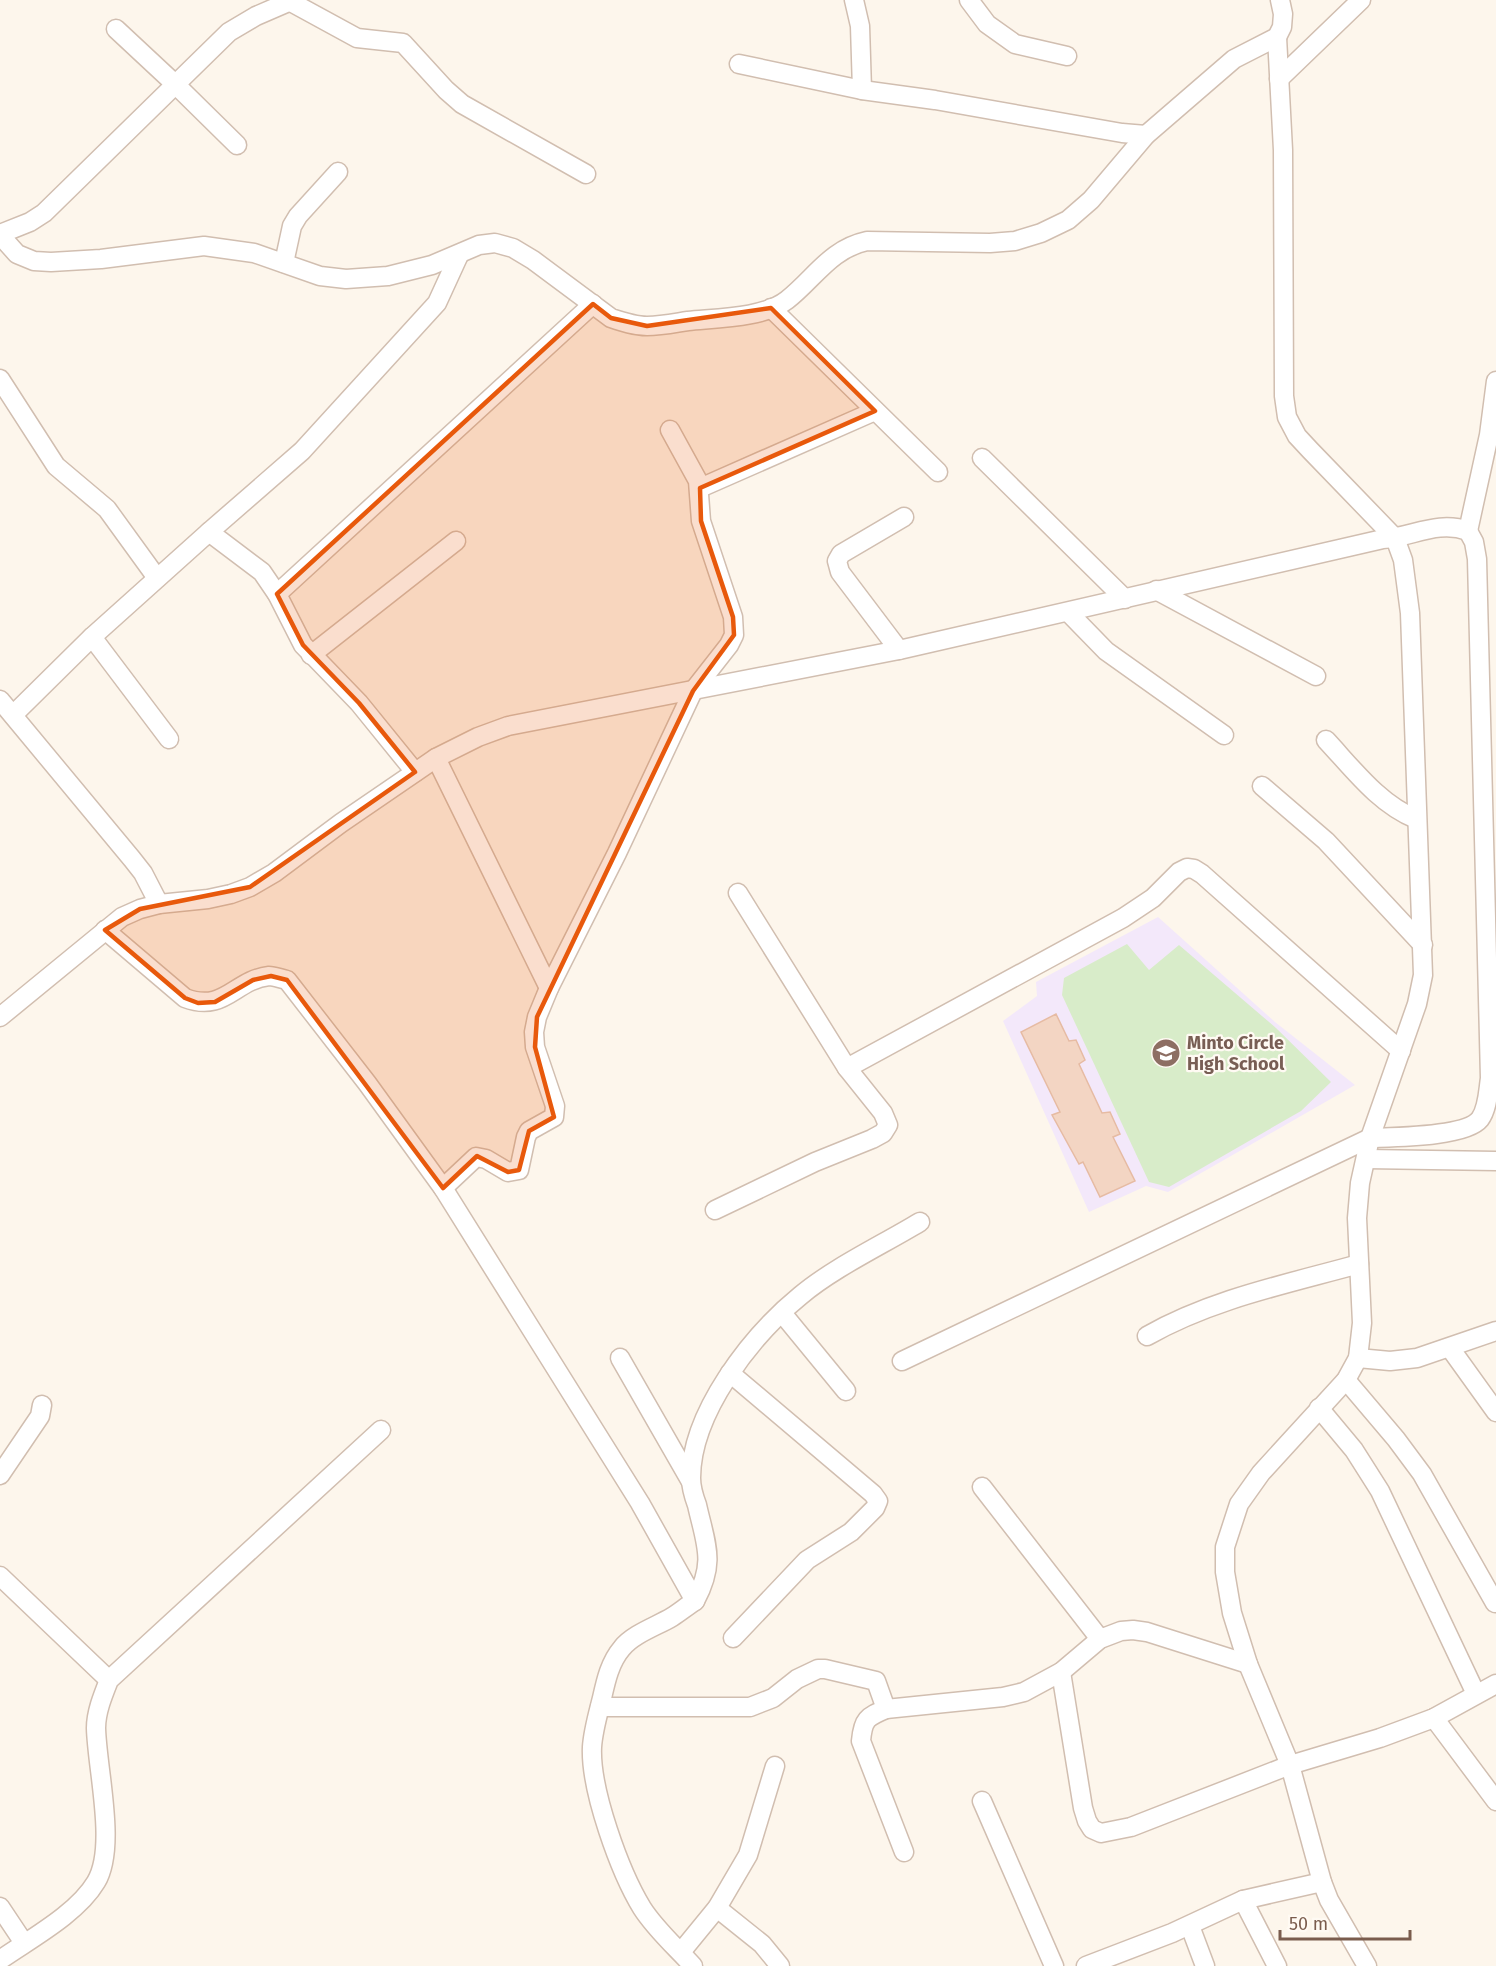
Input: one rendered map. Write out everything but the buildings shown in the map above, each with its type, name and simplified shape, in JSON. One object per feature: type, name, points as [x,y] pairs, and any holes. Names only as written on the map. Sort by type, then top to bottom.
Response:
[{"type":"street","points":[[854,0],[860,26],[862,90]]},
{"type":"street","points":[[969,0],[987,24],[1016,44],[1067,56]]},
{"type":"street","points":[[1280,0],[1283,14],[1282,27],[1277,38],[1283,150],[1284,373],[1287,417],[1298,436],[1310,450],[1395,538],[1403,560],[1410,613],[1422,945],[1421,991],[1370,1138],[1360,1183],[1357,1218],[1362,1323],[1358,1358],[1346,1380],[1261,1473],[1239,1504],[1225,1547],[1225,1572],[1232,1613],[1248,1664],[1290,1765],[1322,1882],[1337,1914],[1368,1966]]},
{"type":"street","points":[[1279,80],[1361,0]]},
{"type":"street","points":[[586,174],[462,104],[403,43],[357,38],[292,1],[256,16],[223,37],[44,213],[0,235],[17,254],[34,261],[101,259],[204,246],[254,253],[320,276],[365,279],[413,270],[459,255],[479,245],[495,243],[513,248],[533,260],[611,318],[625,323],[647,326],[750,314],[771,309],[786,301],[835,254],[852,244],[867,241],[990,243],[1015,241],[1041,233],[1068,220],[1091,200],[1146,135],[1234,59],[1277,38]]},
{"type":"street","points":[[116,29],[237,145]]},
{"type":"street","points":[[739,64],[862,90],[1146,135]]},
{"type":"street","points":[[284,264],[292,226],[298,216],[338,172]]},
{"type":"street","points":[[13,715],[92,637],[209,532],[279,474],[302,451],[437,303],[459,255]]},
{"type":"street","points":[[277,594],[593,304]]},
{"type":"street","points":[[771,309],[938,472]]},
{"type":"street","points":[[0,379],[56,466],[107,509],[157,578]]},
{"type":"street","points":[[902,1361],[1370,1138],[1448,1133],[1472,1126],[1480,1119],[1486,1108],[1490,1078],[1477,559],[1474,543],[1468,531],[1489,435],[1496,381]]},
{"type":"street","points":[[700,488],[875,411]]},
{"type":"street","points":[[443,1188],[476,1157],[486,1159],[508,1172],[519,1170],[522,1165],[526,1137],[533,1128],[554,1117],[555,1106],[535,1047],[534,1032],[537,1017],[693,691],[729,645],[734,635],[735,625],[700,521],[700,488],[696,474],[670,430]]},
{"type":"street","points":[[982,458],[1125,598]]},
{"type":"street","points":[[899,650],[840,572],[837,561],[841,554],[904,517]]},
{"type":"street","points":[[0,1017],[122,917],[159,904],[208,899],[250,887],[274,873],[341,823],[436,758],[478,737],[508,726],[899,650],[1383,538],[1395,538],[1440,527],[1457,527],[1468,531]]},
{"type":"street","points":[[209,532],[262,572],[277,594],[295,633],[311,655],[359,703],[415,772]]},
{"type":"street","points":[[311,655],[456,542]]},
{"type":"street","points":[[1156,590],[1316,676]]},
{"type":"street","points":[[1068,612],[1106,651],[1224,735]]},
{"type":"street","points":[[92,637],[169,739]]},
{"type":"street","points":[[0,700],[143,873],[159,904]]},
{"type":"street","points":[[1326,740],[1387,801],[1402,813],[1416,819]]},
{"type":"street","points":[[436,758],[549,988]]},
{"type":"street","points":[[1262,786],[1326,842],[1422,945]]},
{"type":"street","points":[[847,1068],[1123,918],[1153,898],[1179,872],[1187,868],[1202,874],[1401,1051]]},
{"type":"street","points":[[715,1210],[815,1162],[872,1139],[883,1132],[888,1125],[883,1113],[847,1068],[738,894]]},
{"type":"street","points":[[105,930],[185,998],[198,1003],[215,1002],[253,980],[271,976],[287,980],[367,1083],[443,1188],[640,1503],[694,1601]]},
{"type":"street","points":[[1366,1159],[1496,1161]]},
{"type":"street","points":[[690,1480],[693,1454],[700,1428],[730,1373],[753,1343],[799,1296],[920,1222]]},
{"type":"street","points":[[1148,1336],[1211,1305],[1359,1264]]},
{"type":"street","points":[[782,1313],[846,1391]]},
{"type":"street","points":[[1358,1358],[1403,1361],[1450,1348],[1496,1331]]},
{"type":"street","points":[[1450,1348],[1496,1412]]},
{"type":"street","points":[[620,1358],[690,1480],[708,1553],[706,1577],[694,1601],[674,1616],[623,1645],[613,1659],[607,1676],[592,1748],[593,1774],[603,1813],[631,1887],[643,1909],[660,1932],[693,1966]]},
{"type":"street","points":[[730,1373],[873,1494],[878,1502],[851,1532],[807,1560],[733,1638]]},
{"type":"street","points":[[1346,1380],[1422,1474],[1495,1603]]},
{"type":"street","points":[[0,1475],[40,1416],[42,1405]]},
{"type":"street","points":[[1319,1408],[1354,1450],[1380,1491],[1476,1694]]},
{"type":"street","points":[[0,1960],[64,1915],[82,1899],[96,1882],[104,1863],[105,1818],[96,1727],[100,1705],[109,1680],[381,1430]]},
{"type":"street","points":[[982,1487],[1100,1639]]},
{"type":"street","points":[[0,1576],[109,1680]]},
{"type":"street","points":[[904,1852],[861,1741],[863,1725],[870,1716],[886,1709],[1024,1692],[1061,1672],[1100,1639],[1121,1630],[1147,1632],[1248,1664]]},
{"type":"street","points":[[600,1707],[750,1707],[773,1698],[809,1672],[825,1669],[876,1681],[886,1709]]},
{"type":"street","points":[[1061,1672],[1083,1808],[1092,1829],[1101,1833],[1131,1827],[1290,1765],[1380,1738],[1434,1718],[1496,1684]]},
{"type":"street","points":[[1434,1718],[1496,1801]]},
{"type":"street","points":[[681,1953],[717,1908],[748,1856],[775,1766]]},
{"type":"street","points":[[982,1801],[1054,1966]]},
{"type":"street","points":[[1086,1966],[1190,1926],[1243,1900],[1322,1882]]},
{"type":"street","points":[[1243,1900],[1277,1966]]},
{"type":"street","points":[[0,1907],[24,1943]]},
{"type":"street","points":[[717,1908],[762,1944],[780,1966]]},
{"type":"street","points":[[1190,1926],[1205,1966]]},
{"type":"highlighted area","points":[[593,304],[611,318],[647,326],[771,308],[875,411],[700,488],[701,521],[733,617],[734,635],[693,691],[537,1017],[535,1047],[554,1117],[529,1131],[519,1170],[508,1172],[477,1156],[443,1188],[287,980],[271,976],[253,980],[215,1002],[198,1003],[185,998],[105,930],[140,909],[250,887],[415,772],[359,703],[303,645],[277,594]]},
{"type":"shaded area","name":"Minto Circle High School","points":[[1158,917],[1275,1022],[1355,1085],[1168,1192],[1146,1186],[1089,1212],[1003,1021],[1037,996],[1036,982]]},
{"type":"green space","name":"Minto Circle High School","points":[[1127,944],[1149,970],[1179,945],[1276,1028],[1331,1082],[1301,1111],[1169,1187],[1149,1182],[1062,995],[1064,978]]},
{"type":"place","name":"Minto Circle High School","points":[[1166,1053]]}]
